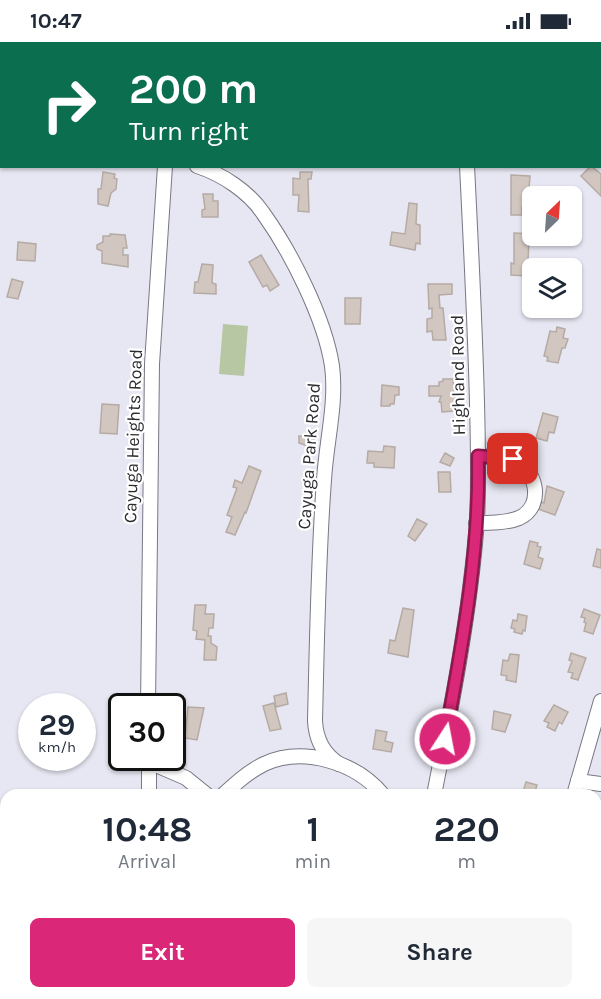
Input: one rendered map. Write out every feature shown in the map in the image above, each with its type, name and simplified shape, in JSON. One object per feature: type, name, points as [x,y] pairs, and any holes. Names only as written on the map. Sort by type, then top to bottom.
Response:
[{"type":"street","name":"Cayuga Heights Road","points":[[148,693],[152,364],[165,168]]},
{"type":"street","name":"Cayuga Park Road","points":[[201,168],[227,180],[248,196],[263,212],[294,265],[315,311],[332,366],[333,393],[324,479],[318,597],[315,727],[320,745],[327,755],[339,764]]},
{"type":"street","name":"Highland Road","points":[[435,789],[471,585],[476,523],[478,456],[475,324],[467,168]]},
{"type":"street","points":[[476,523],[519,518],[528,510],[536,488],[531,472],[513,459],[478,456]]},
{"type":"street","points":[[576,789],[601,701]]},
{"type":"street","points":[[230,789],[248,773],[266,763],[292,756],[307,746],[315,727]]},
{"type":"street","points":[[292,756],[316,758],[339,764],[369,781],[377,789]]},
{"type":"street","points":[[149,771],[149,789]]},
{"type":"street","points":[[172,771],[186,778],[200,789]]},
{"type":"street","points":[[578,781],[601,784]]},
{"type":"green space","points":[[223,324],[248,326],[244,376],[219,374]]},
{"type":"building","points":[[589,168],[594,168],[601,174],[601,196],[581,176]]},
{"type":"building","points":[[103,172],[115,174],[114,178],[117,179],[116,189],[111,193],[108,206],[98,204],[98,189],[101,189]]},
{"type":"building","points":[[300,172],[312,172],[311,179],[308,179],[309,212],[298,211],[299,195],[293,195],[293,178],[300,179]]},
{"type":"building","points":[[511,175],[530,176],[529,186],[522,186],[522,215],[511,215]]},
{"type":"building","points":[[203,194],[213,194],[213,201],[218,201],[218,217],[202,217],[202,210],[205,209]]},
{"type":"building","points":[[409,203],[417,204],[416,224],[420,225],[420,244],[416,243],[415,250],[390,245],[392,232],[405,234]]},
{"type":"building","points":[[514,233],[522,233],[522,246],[529,246],[528,258],[522,258],[522,276],[511,275],[511,263],[514,264]]},
{"type":"building","points":[[110,234],[125,235],[127,248],[123,248],[123,255],[128,255],[128,267],[102,263],[102,251],[97,249],[97,245],[103,242],[103,236],[110,236]]},
{"type":"building","points":[[18,242],[36,244],[35,261],[17,260]]},
{"type":"building","points":[[261,255],[279,285],[270,291],[267,285],[263,287],[249,262]]},
{"type":"building","points":[[202,264],[213,265],[212,283],[216,284],[216,294],[194,293],[195,282],[198,282]]},
{"type":"building","points":[[12,279],[23,282],[18,299],[7,297]]},
{"type":"building","points":[[428,284],[452,284],[452,294],[439,295],[440,308],[443,308],[446,340],[433,340],[432,331],[427,332],[427,319],[432,318],[432,308],[429,309]]},
{"type":"building","points":[[345,298],[361,298],[360,324],[345,324]]},
{"type":"building","points":[[557,327],[565,329],[563,338],[568,339],[565,348],[562,348],[558,363],[547,361],[548,357],[544,356],[550,331],[556,332]]},
{"type":"building","points":[[443,379],[453,379],[456,411],[442,412],[441,402],[439,402],[441,396],[429,396],[429,386],[439,386],[439,382]]},
{"type":"building","points":[[382,385],[399,387],[399,395],[395,395],[394,404],[390,406],[381,406]]},
{"type":"building","points":[[102,404],[119,405],[117,434],[100,433]]},
{"type":"building","points":[[543,413],[558,417],[554,433],[549,432],[547,441],[536,438]]},
{"type":"building","points":[[299,436],[314,438],[313,448],[299,443]]},
{"type":"building","points":[[384,446],[395,447],[394,468],[374,467],[374,463],[367,463],[368,451],[383,452]]},
{"type":"building","points":[[445,453],[454,458],[450,466],[440,462]]},
{"type":"building","points":[[249,466],[261,471],[246,513],[235,535],[226,532],[232,517],[227,515],[237,488],[233,487],[235,480],[242,483]]},
{"type":"building","points":[[438,472],[450,472],[451,492],[439,492]]},
{"type":"building","points":[[547,486],[564,492],[555,515],[538,509],[541,502],[544,503]]},
{"type":"building","points":[[417,519],[427,524],[415,541],[408,536]]},
{"type":"building","points":[[530,541],[538,543],[537,546],[541,547],[538,557],[543,559],[540,569],[524,564]]},
{"type":"building","points":[[597,549],[601,550],[601,568],[593,566]]},
{"type":"building","points":[[195,605],[206,605],[205,614],[214,614],[213,628],[209,628],[208,636],[211,636],[211,643],[217,647],[216,660],[204,660],[205,640],[196,639],[197,631],[193,630]]},
{"type":"building","points":[[403,608],[414,610],[408,657],[388,653],[390,640],[395,641]]},
{"type":"building","points":[[584,609],[600,615],[593,634],[584,631],[585,618],[581,617]]},
{"type":"building","points":[[518,614],[527,616],[525,631],[523,630],[522,634],[514,632],[515,629],[511,628],[513,620],[517,621]]},
{"type":"building","points":[[571,653],[586,658],[578,680],[571,678],[573,673],[568,672],[572,661],[569,660]]},
{"type":"building","points":[[510,654],[519,655],[516,682],[506,680],[507,676],[501,675],[503,660],[508,661]]},
{"type":"building","points":[[286,693],[288,704],[276,707],[274,696]]},
{"type":"building","points":[[274,703],[281,729],[270,731],[263,706]]},
{"type":"building","points":[[554,705],[568,712],[562,724],[559,722],[555,731],[547,727],[549,723],[544,721]]},
{"type":"building","points":[[188,707],[204,708],[197,740],[186,738]]},
{"type":"building","points":[[494,711],[511,715],[505,732],[492,729]]},
{"type":"building","points":[[376,730],[387,732],[385,741],[393,743],[391,752],[373,749]]},
{"type":"building","points":[[526,782],[537,785],[536,789],[524,789]]},
{"type":"route","points":[[445,739],[471,585],[477,521],[478,456],[513,459]]}]
